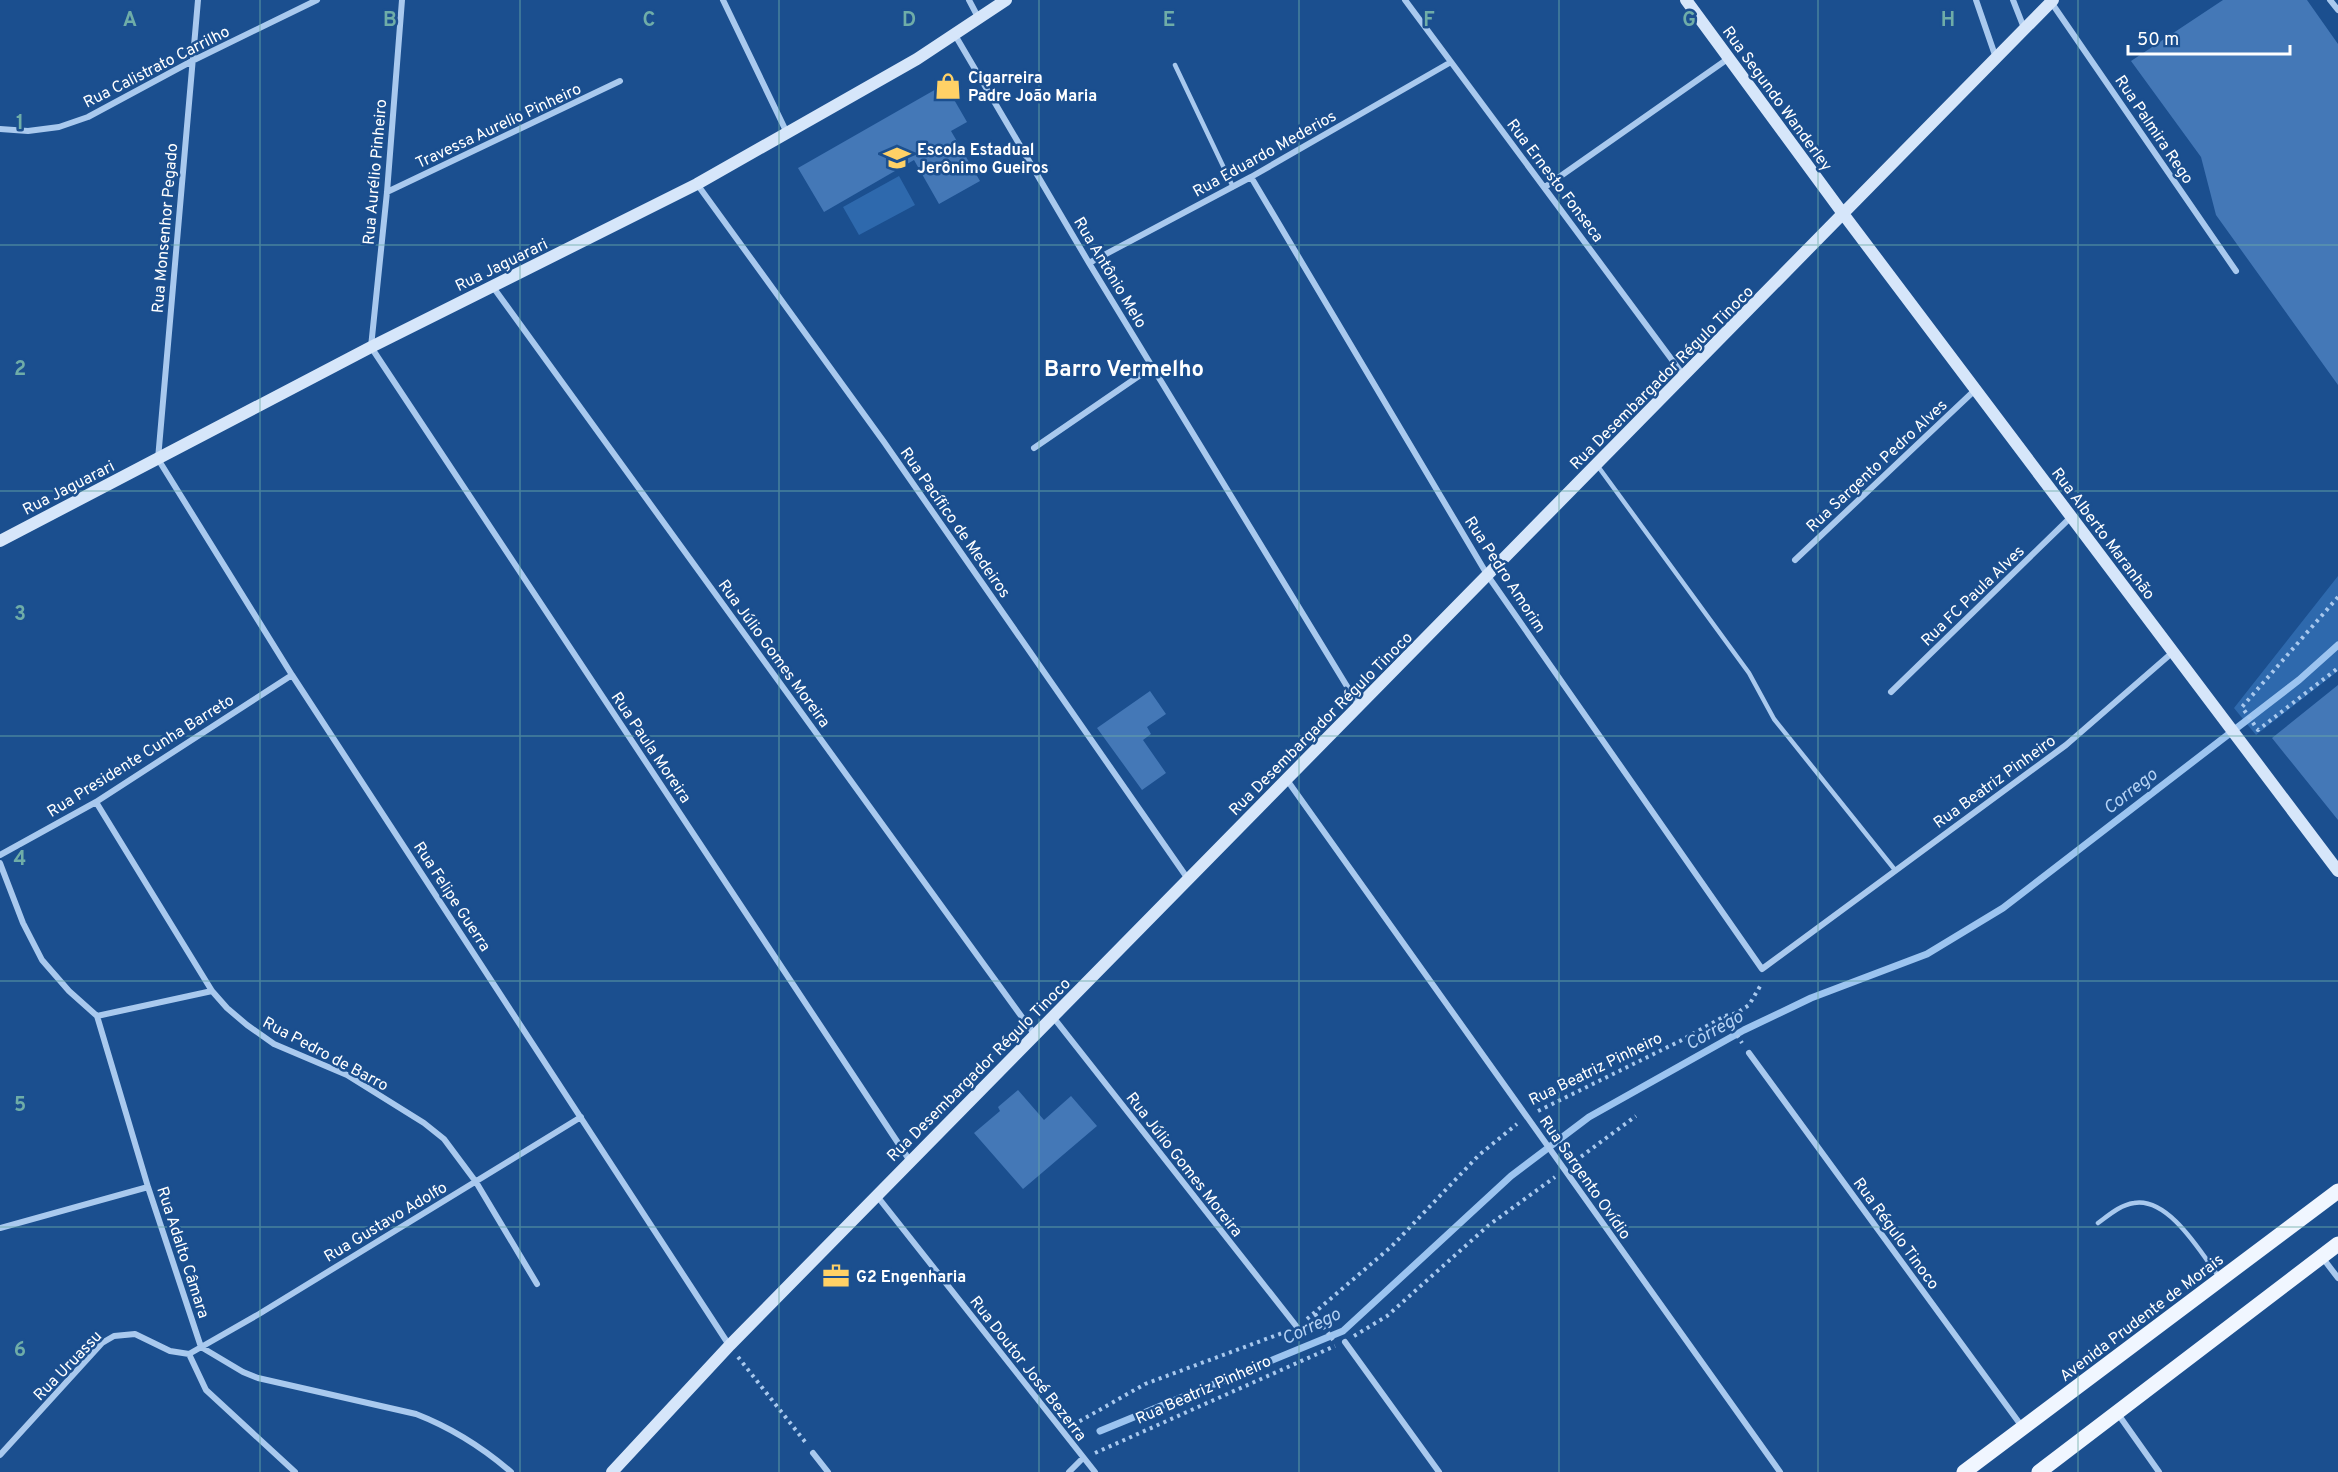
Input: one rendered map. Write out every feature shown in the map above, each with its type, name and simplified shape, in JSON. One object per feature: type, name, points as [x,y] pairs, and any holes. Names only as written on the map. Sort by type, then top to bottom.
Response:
[{"type":"main road","name":"Avenida Prudente de Morais","points":[[1964,1472],[2338,1191]]},
{"type":"main road","points":[[2039,1472],[2338,1244]]},
{"type":"street","name":"Rua Monsenhor Pegado","points":[[158,459],[198,0]]},
{"type":"street","name":"Rua Calistrato Carrilho","points":[[0,129],[28,132],[59,127],[88,117],[317,0]]},
{"type":"street","name":"Rua Aurélio Pinheiro","points":[[371,347],[387,192],[402,0]]},
{"type":"street","points":[[723,0],[787,134]]},
{"type":"street","points":[[969,0],[979,19]]},
{"type":"street","name":"Rua Jaguarari","points":[[0,541],[371,347],[697,184],[955,35],[1006,0]]},
{"type":"street","name":"Rua Ernesto Fonseca","points":[[1405,0],[1685,376]]},
{"type":"street","name":"Rua Segundo Wanderley","points":[[1686,0],[1844,215]]},
{"type":"street","points":[[1976,0],[1996,58]]},
{"type":"street","points":[[2013,0],[2025,29]]},
{"type":"street","points":[[2331,0],[2338,10]]},
{"type":"street","name":"Rua Desembargador Régulo Tinoco","points":[[612,1472],[730,1345],[2052,1]]},
{"type":"street","name":"Rua Palmira Rego","points":[[2052,1],[2236,271]]},
{"type":"street","name":"Rua Antônio Melo","points":[[955,35],[1089,263],[1360,706]]},
{"type":"street","points":[[1545,187],[1729,58]]},
{"type":"street","name":"Rua Eduardo Mederios","points":[[1089,263],[1233,187],[1451,62]]},
{"type":"street","name":"Travessa Aurelio Pinheiro","points":[[387,192],[620,81]]},
{"type":"street","name":"Rua Pedro Amorim","points":[[1251,177],[1488,576],[1762,969]]},
{"type":"street","name":"Rua Pacífico de Medeiros","points":[[697,184],[884,442],[1188,879]]},
{"type":"street","name":"Rua Alberto Maranhão","points":[[1844,215],[2338,871]]},
{"type":"street","name":"Rua Júlio Gomes Moreira","points":[[492,287],[1035,1035]]},
{"type":"street","name":"Rua Paula Moreira","points":[[371,347],[911,1162]]},
{"type":"street","points":[[1034,448],[1152,367]]},
{"type":"street","name":"Rua Sargento Pedro Alves","points":[[1795,560],[1976,390]]},
{"type":"street","name":"Rua Felipe Guerra","points":[[158,459],[292,675],[730,1345]]},
{"type":"street","name":"Rua FC Paula Alves","points":[[1891,692],[2071,517]]},
{"type":"street","name":"Rua Beatriz Pinheiro","points":[[1762,969],[2066,745],[2173,652]]},
{"type":"street","name":"Rua Presidente Cunha Barreto","points":[[0,855],[96,802],[292,675]]},
{"type":"street","name":"Rua Sargento Ovídio","points":[[1287,780],[1780,1472]]},
{"type":"street","name":"Rua Pedro de Barro","points":[[96,802],[212,991],[227,1008],[274,1044],[347,1075],[424,1123],[444,1139],[476,1182],[537,1284]]},
{"type":"street","points":[[0,863],[23,923],[42,960],[69,991],[97,1016],[212,991]]},
{"type":"street","name":"Rua Adalto Câmara","points":[[97,1016],[148,1187],[201,1347]]},
{"type":"street","name":"Rua Júlio Gomes Moreira","points":[[1053,1017],[1297,1327]]},
{"type":"street","name":"Rua Régulo Tinoco","points":[[1749,1053],[2024,1428]]},
{"type":"street","name":"Rua Gustavo Adolfo","points":[[201,1347],[581,1117]]},
{"type":"street","points":[[0,1228],[148,1187]]},
{"type":"street","name":"Rua Doutor José Bezerra","points":[[877,1196],[1095,1472]]},
{"type":"street","points":[[2322,1256],[2338,1278]]},
{"type":"street","name":"Rua Uruassu","points":[[0,1455],[102,1343],[114,1336],[135,1334],[170,1351],[189,1354]]},
{"type":"street","points":[[1345,1342],[1439,1472]]},
{"type":"street","points":[[294,1472],[206,1390],[189,1354],[201,1347],[243,1372],[258,1378],[416,1414],[464,1437],[511,1472]]},
{"type":"street","points":[[2117,1413],[2159,1472]]},
{"type":"street","points":[[813,1453],[828,1472]]},
{"type":"street","points":[[1069,1472],[1083,1458]]},
{"type":"lane","points":[[1174,65],[1233,187]]},
{"type":"lane","points":[[1597,465],[1749,673],[1774,719],[1895,870]]},
{"type":"lane","points":[[2098,1223],[2123,1206],[2134,1203],[2145,1203],[2157,1207],[2176,1221],[2220,1280]]},
{"type":"path","points":[[2338,597],[2242,707],[2258,730],[2338,668]]},
{"type":"path","name":"Rua Beatriz Pinheiro","points":[[1062,1432],[1145,1384],[1297,1327],[1392,1246],[1479,1155],[1527,1116],[1680,1041],[1725,1016],[1737,1013],[1749,1005],[1762,983],[1762,969]]},
{"type":"path","points":[[1725,1016],[1749,1053]]},
{"type":"path","points":[[1345,1342],[1386,1316],[1562,1166],[1635,1116]]},
{"type":"path","name":"Rua Beatriz Pinheiro","points":[[1083,1458],[1336,1345],[1315,1313]]},
{"type":"path","points":[[730,1345],[813,1453]]},
{"type":"shaded area","points":[[899,176],[915,205],[859,235],[843,207]]},
{"type":"shaded area","points":[[2338,576],[2338,671],[2256,735],[2234,708]]},
{"type":"building","points":[[2223,0],[2307,0],[2338,44],[2338,385],[2216,215],[2201,157],[2131,61]]},
{"type":"building","name":"Escola Estadual Jerônimo Gueiros","points":[[945,84],[967,122],[951,131],[980,181],[939,204],[914,160],[824,212],[798,168]]},
{"type":"building","points":[[2338,685],[2338,820],[2272,738]]},
{"type":"building","points":[[1150,691],[1166,714],[1147,727],[1151,734],[1143,740],[1166,773],[1142,790],[1097,728]]},
{"type":"building","points":[[1018,1090],[1044,1120],[1071,1096],[1097,1126],[1023,1189],[974,1133],[1000,1111],[998,1107]]},
{"type":"waterway","name":"Corrego","points":[[1100,1431],[1343,1331],[1511,1176],[1589,1117],[1744,1030],[1811,998],[1927,954],[2003,908],[2299,680],[2338,645]]},
{"type":"place","name":"Cigarreira Padre João Maria","points":[[948,86]]},
{"type":"place","name":"Escola Estadual Jerônimo Gueiros","points":[[897,158]]},
{"type":"place","name":"G2 Engenharia","points":[[836,1276]]},
{"type":"district","name":"Barro Vermelho","points":[[1124,368]]}]
